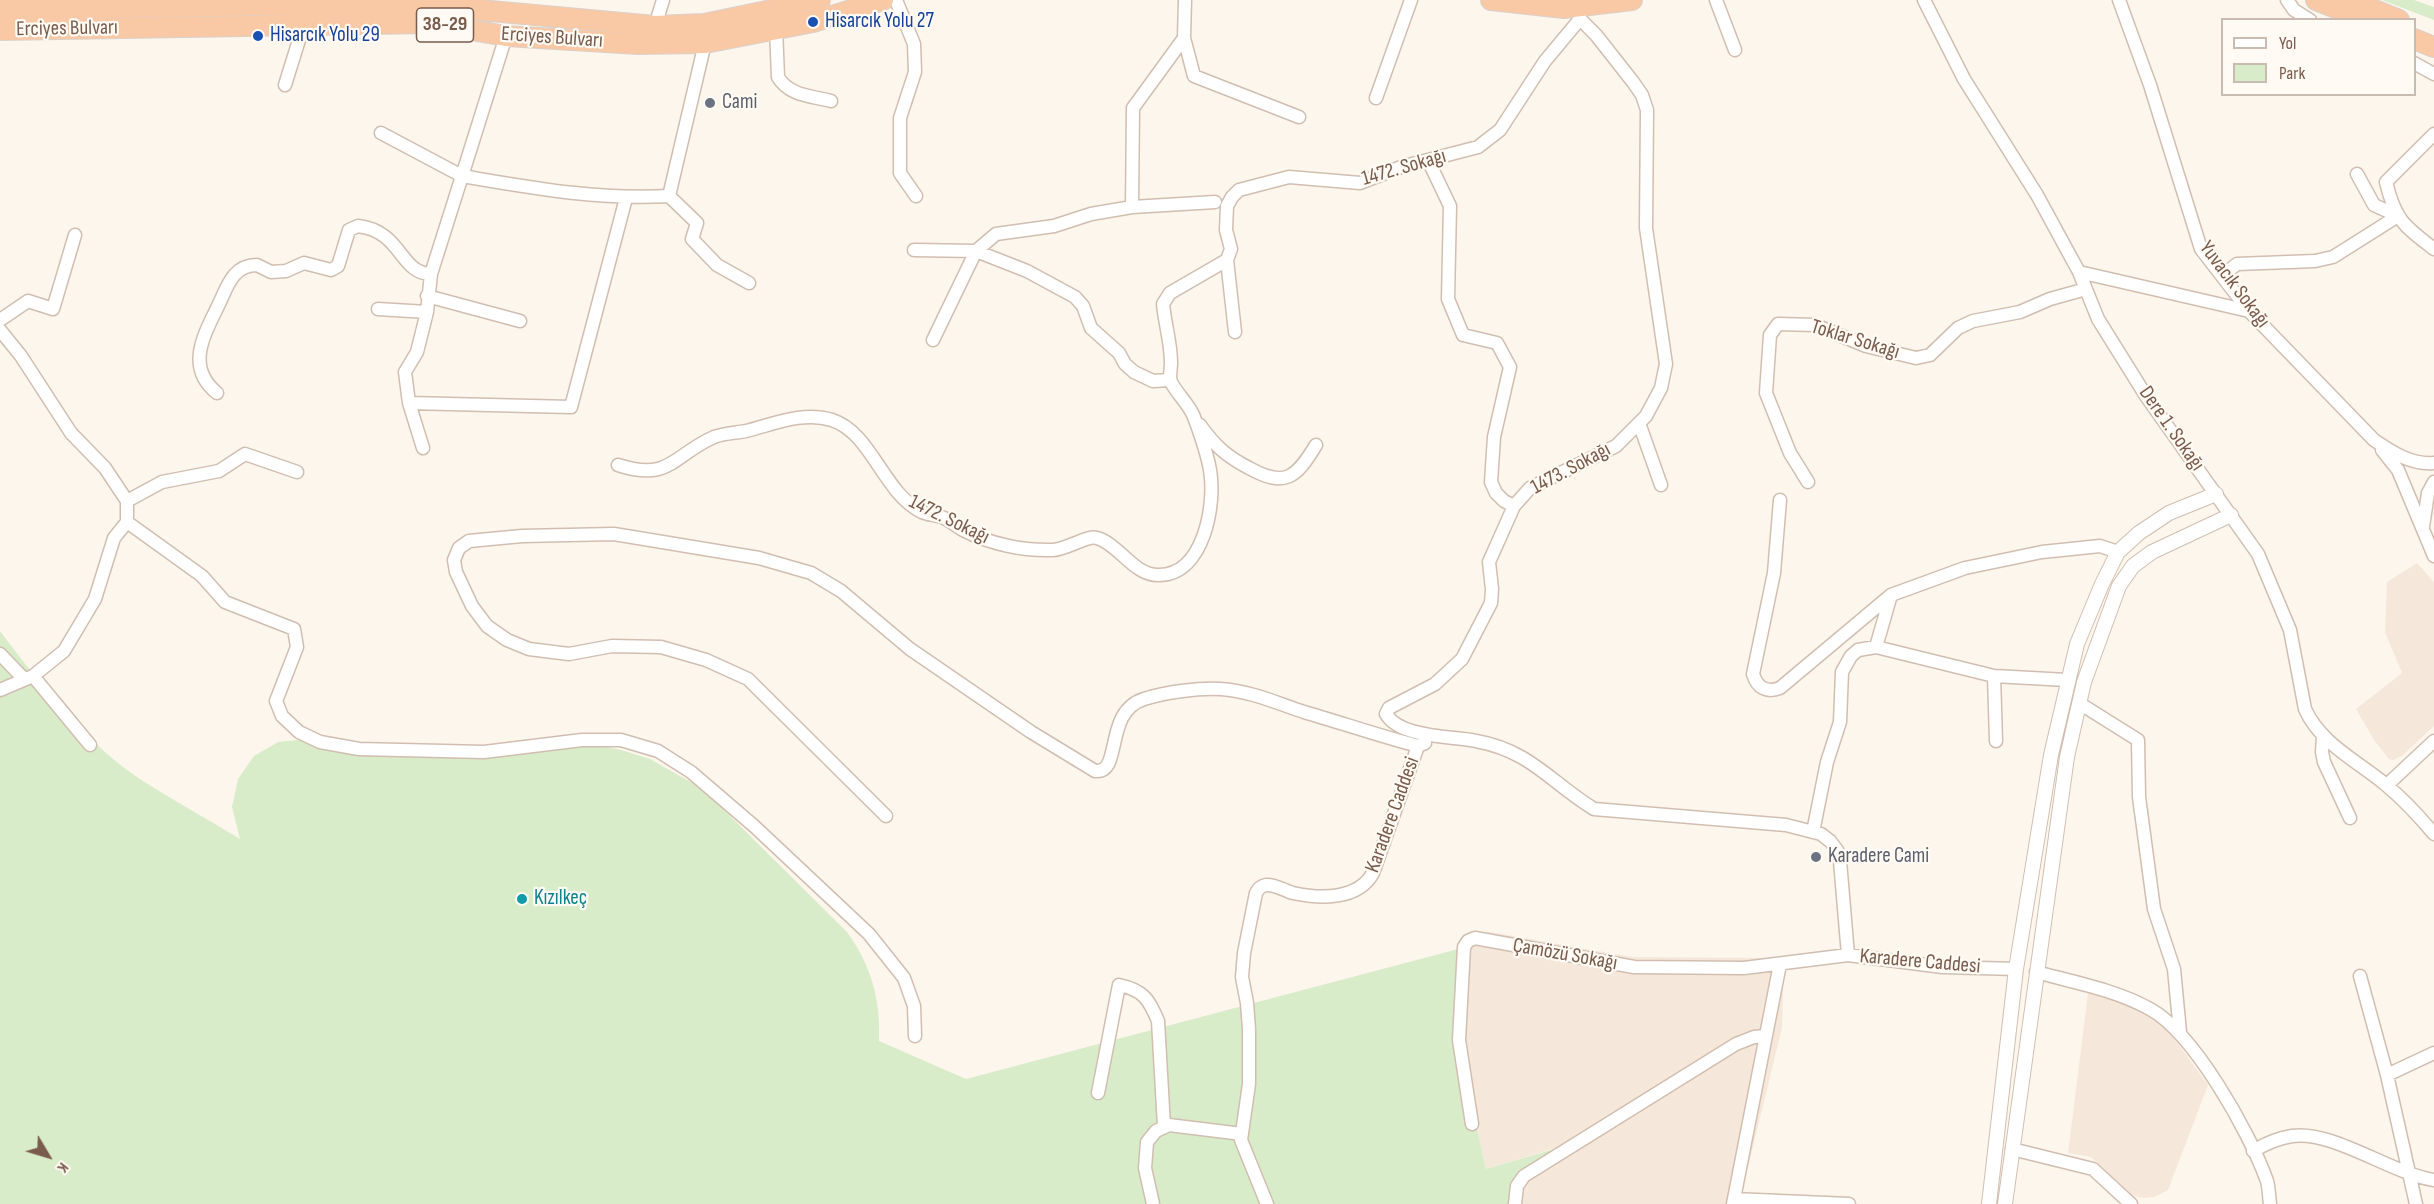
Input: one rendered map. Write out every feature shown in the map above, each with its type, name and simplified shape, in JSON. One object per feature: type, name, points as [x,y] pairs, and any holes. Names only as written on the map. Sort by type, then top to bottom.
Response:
[{"type":"highway","name":"Erciyes Bulvarı","points":[[0,10],[270,3],[436,6],[655,26],[704,24],[818,0]]},
{"type":"highway","name":"Erciyes Bulvarı","points":[[0,30],[431,23],[506,36],[638,44],[705,43],[813,22],[883,0]]},
{"type":"highway","points":[[1491,0],[1564,8],[1579,13],[1632,0]]},
{"type":"highway","points":[[2316,0],[2360,18]]},
{"type":"highway","points":[[2349,0],[2394,18]]},
{"type":"highway","points":[[2416,26],[2434,33]]},
{"type":"highway","points":[[2416,39],[2434,47]]},
{"type":"street","points":[[655,26],[663,0]]},
{"type":"street","points":[[896,0],[914,44],[915,72],[900,118],[900,173],[916,195]]},
{"type":"street","points":[[1185,0],[1184,38],[1194,76],[1299,117]]},
{"type":"street","points":[[1376,98],[1411,0]]},
{"type":"street","points":[[1716,0],[1735,50]]},
{"type":"street","name":"Dere 1. Sokağı","points":[[1924,0],[1964,79],[2037,195],[2079,272],[2098,319],[2146,396],[2258,554],[2290,630],[2305,709],[2315,728],[2386,785],[2434,834]]},
{"type":"street","name":"Yuvacık Sokağı","points":[[2119,0],[2151,85],[2201,249],[2249,311],[2374,440],[2398,456],[2427,464],[2434,463]]},
{"type":"street","points":[[2287,0],[2294,10],[2307,18]]},
{"type":"street","name":"1472. Sokağı","points":[[1235,332],[1227,260],[1231,249],[1226,230],[1227,206],[1239,190],[1289,177],[1360,183],[1401,167],[1478,147],[1500,130],[1579,13]]},
{"type":"street","name":"1473. Sokağı","points":[[1437,737],[1399,726],[1388,718],[1386,712],[1389,708],[1435,684],[1462,659],[1491,603],[1490,562],[1514,506],[1530,488],[1616,446],[1646,416],[1661,388],[1666,364],[1646,228],[1647,110],[1642,95],[1633,82],[1579,13]]},
{"type":"street","points":[[285,85],[304,24]]},
{"type":"street","points":[[776,28],[778,77],[782,83],[793,92],[831,101]]},
{"type":"street","points":[[423,448],[409,403],[405,372],[417,352],[427,312],[431,274],[506,36]]},
{"type":"street","points":[[1132,207],[1133,108],[1184,38]]},
{"type":"street","points":[[669,196],[705,43]]},
{"type":"street","points":[[2416,64],[2434,74]]},
{"type":"street","points":[[381,133],[462,176],[568,194],[626,198],[669,196],[697,223],[693,239],[717,265],[749,283]]},
{"type":"street","points":[[2434,134],[2386,182],[2391,206],[2404,226],[2434,249]]},
{"type":"street","points":[[1428,160],[1450,206],[1448,299],[1463,335],[1497,343],[1510,367],[1494,437],[1491,482],[1496,493],[1504,501],[1514,506]]},
{"type":"street","points":[[2357,174],[2374,205],[2398,216]]},
{"type":"street","points":[[409,403],[572,407],[626,198]]},
{"type":"street","points":[[933,340],[976,251],[996,234],[1054,226],[1091,214],[1132,207],[1215,202]]},
{"type":"street","points":[[2222,276],[2237,264],[2315,261],[2333,256],[2398,216]]},
{"type":"street","points":[[217,393],[204,378],[201,369],[201,340],[226,285],[233,275],[242,269],[257,265],[271,273],[279,273],[304,264],[332,270],[338,266],[350,230],[358,226],[381,232],[402,252],[413,269],[431,274]]},
{"type":"street","points":[[0,320],[28,301],[53,309],[75,235]]},
{"type":"street","points":[[914,250],[976,251],[1027,271],[1075,297],[1088,316],[1091,328],[1119,353],[1125,364],[1134,372],[1153,381],[1170,380],[1171,344],[1163,309],[1164,300],[1170,293],[1223,265],[1227,260]]},
{"type":"street","points":[[2079,272],[2249,311]]},
{"type":"street","name":"Toklar Sokağı","points":[[1808,482],[1790,453],[1766,393],[1770,335],[1778,324],[1815,325],[1866,346],[1924,358],[1958,328],[1973,321],[2020,312],[2050,299],[2086,289]]},
{"type":"street","points":[[428,296],[519,321]]},
{"type":"street","points":[[378,309],[427,312]]},
{"type":"street","points":[[0,330],[21,356],[70,433],[105,468],[127,501],[128,522],[114,538],[95,599],[64,651],[28,677],[0,690]]},
{"type":"street","name":"1472. Sokağı","points":[[618,465],[636,471],[654,471],[672,465],[715,437],[804,417],[820,417],[835,421],[849,429],[903,499],[922,512],[944,518],[988,542],[1002,545],[1061,550],[1087,538],[1098,538],[1147,574],[1158,576],[1179,570],[1189,563],[1196,553],[1205,529],[1211,500],[1210,471],[1193,415],[1170,380]]},
{"type":"street","points":[[1193,415],[1214,444],[1231,458],[1268,478],[1282,479],[1298,470],[1316,445]]},
{"type":"street","points":[[1639,423],[1661,485]]},
{"type":"street","points":[[2374,440],[2398,470],[2434,555]]},
{"type":"street","points":[[127,501],[162,482],[219,471],[245,454],[297,472]]},
{"type":"street","points":[[2423,528],[2428,493],[2434,482]]},
{"type":"street","points":[[1989,1204],[2016,969],[2050,755],[2077,645],[2118,552],[2139,532],[2169,513],[2216,494]]},
{"type":"street","points":[[1780,500],[1774,573],[1753,675],[1758,685],[1768,690],[1780,688],[1891,595],[1965,568],[2042,552],[2100,546],[2118,552]]},
{"type":"street","points":[[2005,1204],[2067,758],[2084,682],[2119,586],[2133,566],[2152,552],[2231,515]]},
{"type":"street","points":[[128,522],[202,576],[225,602],[294,629],[297,647],[276,701],[282,716],[299,732],[320,742],[359,749],[454,753],[484,752],[582,740],[621,740],[658,751],[691,772],[754,826],[869,934],[904,978],[914,1006],[915,1036]]},
{"type":"street","points":[[886,816],[748,679],[738,674],[706,660],[661,647],[612,646],[569,654],[530,649],[507,640],[487,626],[472,606],[456,572],[454,560],[459,548],[469,541],[522,536],[614,534],[759,558],[811,573],[841,591],[910,649],[1031,732],[1095,771],[1103,771],[1109,765],[1117,727],[1122,715],[1131,705],[1142,699],[1184,691],[1220,689],[1256,696],[1418,746]]},
{"type":"street","points":[[1876,647],[1891,595]]},
{"type":"street","points":[[1813,832],[1827,762],[1840,722],[1842,672],[1851,656],[1858,650],[1876,647],[1994,676],[2067,680]]},
{"type":"street","points":[[0,654],[28,677],[90,745]]},
{"type":"street","points":[[1994,676],[1996,741]]},
{"type":"street","points":[[2079,703],[2138,740],[2139,797],[2154,909],[2174,969],[2180,1032]]},
{"type":"street","points":[[2323,736],[2324,762],[2350,818]]},
{"type":"street","name":"Karadere Caddesi","points":[[1267,1204],[1241,1140],[1249,1084],[1249,1029],[1242,977],[1244,953],[1256,893],[1260,887],[1268,885],[1294,893],[1321,896],[1353,892],[1361,888],[1373,873],[1418,746],[1437,737],[1475,741],[1509,749],[1545,771],[1594,809],[1786,825],[1821,834],[1837,850],[1840,861],[1848,955],[1943,967],[2016,969]]},
{"type":"street","points":[[2386,785],[2434,741]]},
{"type":"street","name":"Çamözü Sokağı","points":[[1472,1124],[1458,1028],[1464,947],[1471,939],[1634,967],[1744,968],[1848,955]]},
{"type":"street","points":[[1780,964],[1733,1202],[1849,1204]]},
{"type":"street","points":[[2036,972],[2107,992],[2150,1009],[2180,1032],[2238,1120],[2267,1182],[2270,1204]]},
{"type":"street","points":[[2360,976],[2387,1075],[2416,1204]]},
{"type":"street","points":[[1098,1093],[1119,984],[1143,994],[1158,1022],[1164,1126]]},
{"type":"street","points":[[1515,1204],[1517,1186],[1524,1176],[1736,1044],[1754,1037],[1766,1036]]},
{"type":"street","points":[[2387,1075],[2434,1053]]},
{"type":"street","points":[[1153,1204],[1145,1168],[1147,1142],[1156,1131],[1168,1125],[1242,1134]]},
{"type":"street","points":[[2253,1151],[2272,1140],[2294,1136],[2316,1137],[2409,1173],[2434,1180]]},
{"type":"street","points":[[2012,1149],[2093,1169],[2131,1204]]},
{"type":"shaded area","points":[[2417,563],[2434,582],[2434,726],[2402,756],[2393,760],[2389,759],[2374,740],[2356,709],[2402,673],[2385,632],[2387,582]]},
{"type":"shaded area","points":[[1479,932],[1632,957],[1784,958],[1782,1028],[1739,1204],[1508,1204],[1511,1195],[1568,1144],[1486,1169],[1454,1028],[1462,948],[1474,934]]},
{"type":"shaded area","points":[[2088,993],[2146,1012],[2168,1030],[2208,1085],[2168,1190],[2154,1197],[2143,1198],[2132,1195],[2091,1157],[2068,1153]]},
{"type":"green space","points":[[2382,0],[2414,0],[2434,7],[2434,20]]},
{"type":"green space","points":[[0,631],[62,708],[97,745],[134,775],[240,839],[232,807],[238,779],[254,756],[278,742],[306,739],[367,755],[401,757],[447,756],[592,744],[650,759],[696,785],[847,932],[862,957],[873,984],[878,1011],[879,1041],[966,1079],[1462,948],[1454,1028],[1486,1169],[1571,1144],[1511,1195],[1508,1204],[0,1204]]},
{"type":"place","name":"Hisarcık Yolu 27","points":[[813,22]]},
{"type":"place","name":"Hisarcık Yolu 29","points":[[258,36]]},
{"type":"place","name":"Cami","points":[[710,103]]},
{"type":"place","name":"Karadere Cami","points":[[1816,857]]},
{"type":"place","name":"Kızılkeç","points":[[522,899]]}]
